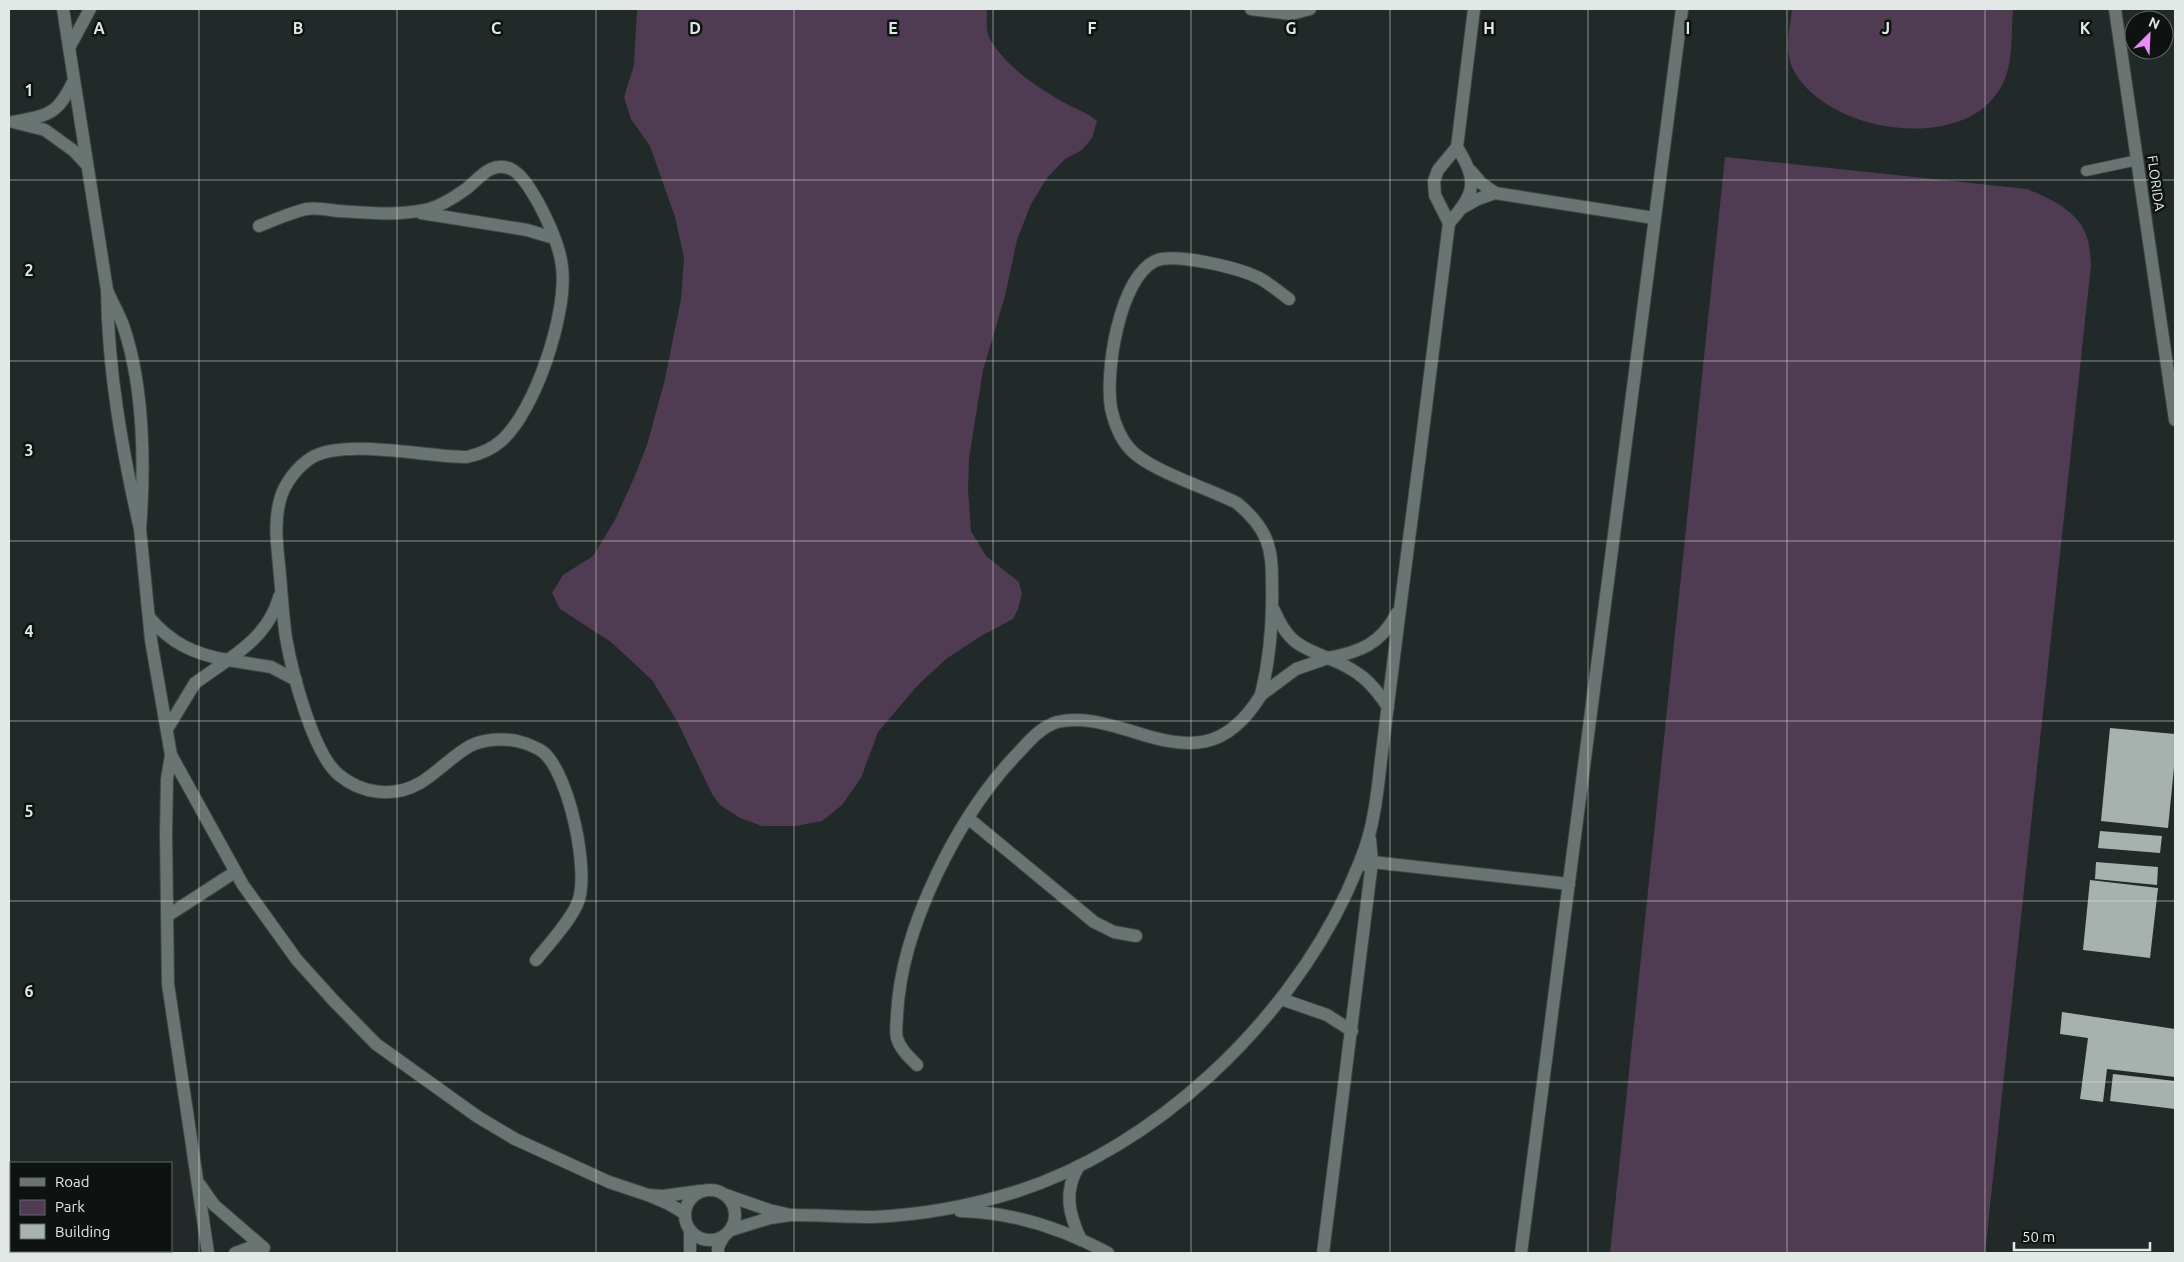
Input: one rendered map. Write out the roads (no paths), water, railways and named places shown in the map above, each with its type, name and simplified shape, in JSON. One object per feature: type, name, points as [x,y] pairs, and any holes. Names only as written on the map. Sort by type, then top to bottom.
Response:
[{"type":"street","points":[[62,9],[107,290],[107,325],[114,399],[140,529],[151,640],[167,729],[170,755],[167,806],[168,984],[208,1253]]},
{"type":"street","points":[[69,48],[90,9]]},
{"type":"street","points":[[1251,9],[1291,14],[1310,9]]},
{"type":"street","points":[[700,1191],[689,1200],[684,1213],[687,1226],[690,1231],[702,1239],[718,1240],[728,1233],[770,1218],[791,1215],[872,1217],[933,1210],[1013,1193],[1057,1177],[1096,1158],[1174,1106],[1207,1078],[1241,1044],[1295,983],[1319,945],[1358,867],[1370,834],[1388,708],[1449,223],[1435,195],[1434,181],[1438,170],[1457,146],[1474,9]]},
{"type":"street","points":[[1521,1253],[1682,9]]},
{"type":"street","name":"FLORIDA","points":[[2115,9],[2175,420]]},
{"type":"street","points":[[11,122],[37,118],[50,112],[62,103],[74,80]]},
{"type":"street","points":[[11,122],[45,130],[74,151],[87,165]]},
{"type":"street","points":[[1457,146],[1471,171],[1495,193]]},
{"type":"street","points":[[416,212],[447,202],[485,172],[503,167],[513,170],[532,191],[546,218],[563,268],[562,288],[554,336],[527,408],[502,441],[481,454],[467,457],[345,448],[322,453],[310,459],[288,481],[280,499],[275,538],[286,638],[296,680],[315,738],[328,764],[338,774],[363,789],[388,793],[403,790],[420,783],[471,746],[488,740],[504,739],[519,742],[543,752],[551,760],[568,800],[580,849],[581,889],[578,903],[536,960]]},
{"type":"street","points":[[1449,223],[1462,208],[1471,190],[1471,171]]},
{"type":"street","points":[[1462,208],[1478,199],[1495,193],[1654,218]]},
{"type":"street","points":[[259,226],[307,209],[382,214],[416,212],[527,230],[554,238]]},
{"type":"street","points":[[1261,695],[1268,668],[1274,610],[1270,549],[1258,525],[1237,503],[1145,462],[1130,450],[1122,440],[1116,424],[1111,408],[1110,390],[1115,339],[1124,308],[1133,284],[1143,270],[1154,262],[1165,258],[1195,260],[1258,277],[1289,299]]},
{"type":"street","points":[[107,290],[124,328],[135,379],[144,476],[140,529]]},
{"type":"street","points":[[167,729],[195,683],[244,649],[266,626],[275,612],[281,587]]},
{"type":"street","points":[[917,1065],[901,1048],[896,1036],[898,995],[914,934],[942,866],[968,818],[1009,762],[1036,735],[1056,723],[1072,720],[1109,724],[1155,738],[1185,743],[1217,739],[1241,723],[1261,695],[1296,669],[1328,658],[1351,654],[1379,639],[1390,628],[1401,607]]},
{"type":"street","points":[[1274,610],[1282,630],[1294,642],[1357,672],[1372,684],[1388,708]]},
{"type":"street","points":[[149,617],[158,627],[188,650],[209,657],[271,667],[296,680]]},
{"type":"street","points":[[170,755],[235,872],[298,960],[334,1001],[376,1044],[478,1117],[515,1139],[609,1182],[669,1204],[684,1213]]},
{"type":"street","points":[[968,818],[1094,922],[1114,932],[1136,936]]},
{"type":"street","points":[[1323,1253],[1372,862],[1370,834]]},
{"type":"street","points":[[1358,867],[1372,862],[1569,884]]},
{"type":"street","points":[[167,916],[235,872]]},
{"type":"street","points":[[1281,999],[1327,1015],[1352,1031]]},
{"type":"street","points":[[1079,1166],[1072,1177],[1068,1200],[1069,1214],[1080,1240]]},
{"type":"street","points":[[197,1182],[214,1205],[268,1251]]},
{"type":"street","points":[[648,1195],[663,1196],[714,1190],[769,1210],[791,1215]]},
{"type":"street","points":[[718,1253],[718,1247],[728,1233],[736,1215],[731,1201],[726,1195]]},
{"type":"street","points":[[933,1210],[977,1211],[1013,1217],[1080,1240],[1108,1253]]},
{"type":"street","points":[[690,1231],[690,1253]]},
{"type":"street","points":[[236,1253],[251,1247],[268,1251]]},
{"type":"lane","points":[[2086,171],[2138,160]]}]
